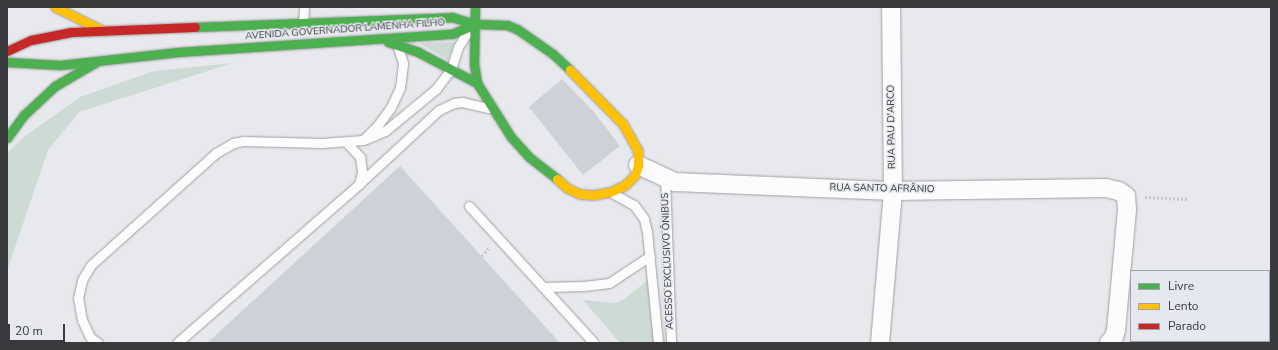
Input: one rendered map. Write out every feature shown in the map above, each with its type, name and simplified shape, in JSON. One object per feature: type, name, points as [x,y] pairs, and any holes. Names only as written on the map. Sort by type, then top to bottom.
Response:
[{"type":"street","points":[[55,7],[104,31]]},
{"type":"street","points":[[475,7],[474,64],[478,83],[492,109],[529,158],[567,188],[580,194],[594,195],[610,192],[625,185],[635,175],[638,165],[638,151],[623,124],[579,78],[553,54],[517,29],[497,24],[475,24]]},
{"type":"street","name":"RUA PAU D'ARCO","points":[[880,343],[893,191],[891,7]]},
{"type":"street","points":[[431,18],[441,8]]},
{"type":"street","name":"AVENIDA GOVERNADOR LAMENHA FILHO","points":[[7,51],[31,40],[71,32],[452,17],[475,24]]},
{"type":"street","name":"AVENIDA GOVERNADOR LAMENHA FILHO","points":[[7,62],[46,65],[96,62],[178,52],[452,34],[475,24]]},
{"type":"street","points":[[474,47],[488,30],[497,24]]},
{"type":"street","points":[[373,38],[418,52],[478,83]]},
{"type":"street","points":[[7,138],[24,115],[55,86],[96,62]]},
{"type":"street","name":"RUA SANTO AFRÂNIO","points":[[638,165],[675,182],[893,191],[1106,188],[1119,191],[1126,196]]},
{"type":"street","points":[[1109,343],[1114,337],[1118,312],[1126,196]]},
{"type":"lane","points":[[303,23],[304,7]]},
{"type":"lane","points":[[98,343],[90,337],[82,320],[78,298],[82,280],[91,265],[216,153],[233,143],[243,140],[322,143],[346,142],[363,140],[386,131],[436,89],[451,69],[462,38],[475,24]]},
{"type":"lane","points":[[363,140],[378,125],[392,107],[400,88],[403,63],[401,54],[396,44]]},
{"type":"lane","points":[[176,343],[359,184],[439,110],[446,106],[462,102],[492,109]]},
{"type":"lane","points":[[346,142],[360,157],[362,172],[359,184]]},
{"type":"lane","name":"ACESSO EXCLUSIVO ÔNIBUS","points":[[665,178],[671,343]]},
{"type":"lane","name":"ACESSO EXCLUSIVO ÔNIBUS","points":[[610,192],[634,206],[641,213],[647,230],[658,343]]},
{"type":"lane","points":[[469,206],[594,343]]},
{"type":"lane","name":"ACESSO EXCLUSIVO ÔNIBUS","points":[[543,287],[584,286],[609,283],[650,256]]},
{"type":"path","points":[[1126,196],[1188,199]]},
{"type":"shaded area","points":[[455,42],[448,60],[419,43]]},
{"type":"shaded area","points":[[233,63],[79,112],[48,150],[7,271],[7,153],[25,136],[80,97],[154,71]]},
{"type":"shaded area","points":[[648,280],[654,343],[620,343],[583,300],[615,303],[623,300]]},
{"type":"building","points":[[562,79],[594,112],[620,146],[583,175],[529,107]]},
{"type":"building","points":[[400,166],[560,343],[207,343]]},
{"type":"traffic: fast","points":[[475,7],[474,64],[477,83],[511,137],[529,157],[557,179]]},
{"type":"traffic: fast","points":[[195,27],[452,17],[475,24],[507,25],[517,29],[553,54],[570,70]]},
{"type":"traffic: fast","points":[[7,62],[60,65],[178,52],[452,34],[475,24]]},
{"type":"traffic: fast","points":[[388,42],[418,52],[477,83]]},
{"type":"traffic: fast","points":[[7,138],[24,115],[55,86],[96,62]]},
{"type":"traffic: slow","points":[[55,7],[104,31]]},
{"type":"traffic: slow","points":[[557,179],[567,188],[580,194],[594,195],[610,192],[625,185],[635,175],[638,165],[638,151],[623,124],[570,70]]},
{"type":"traffic: jam","points":[[7,51],[31,40],[71,32],[195,27]]}]
